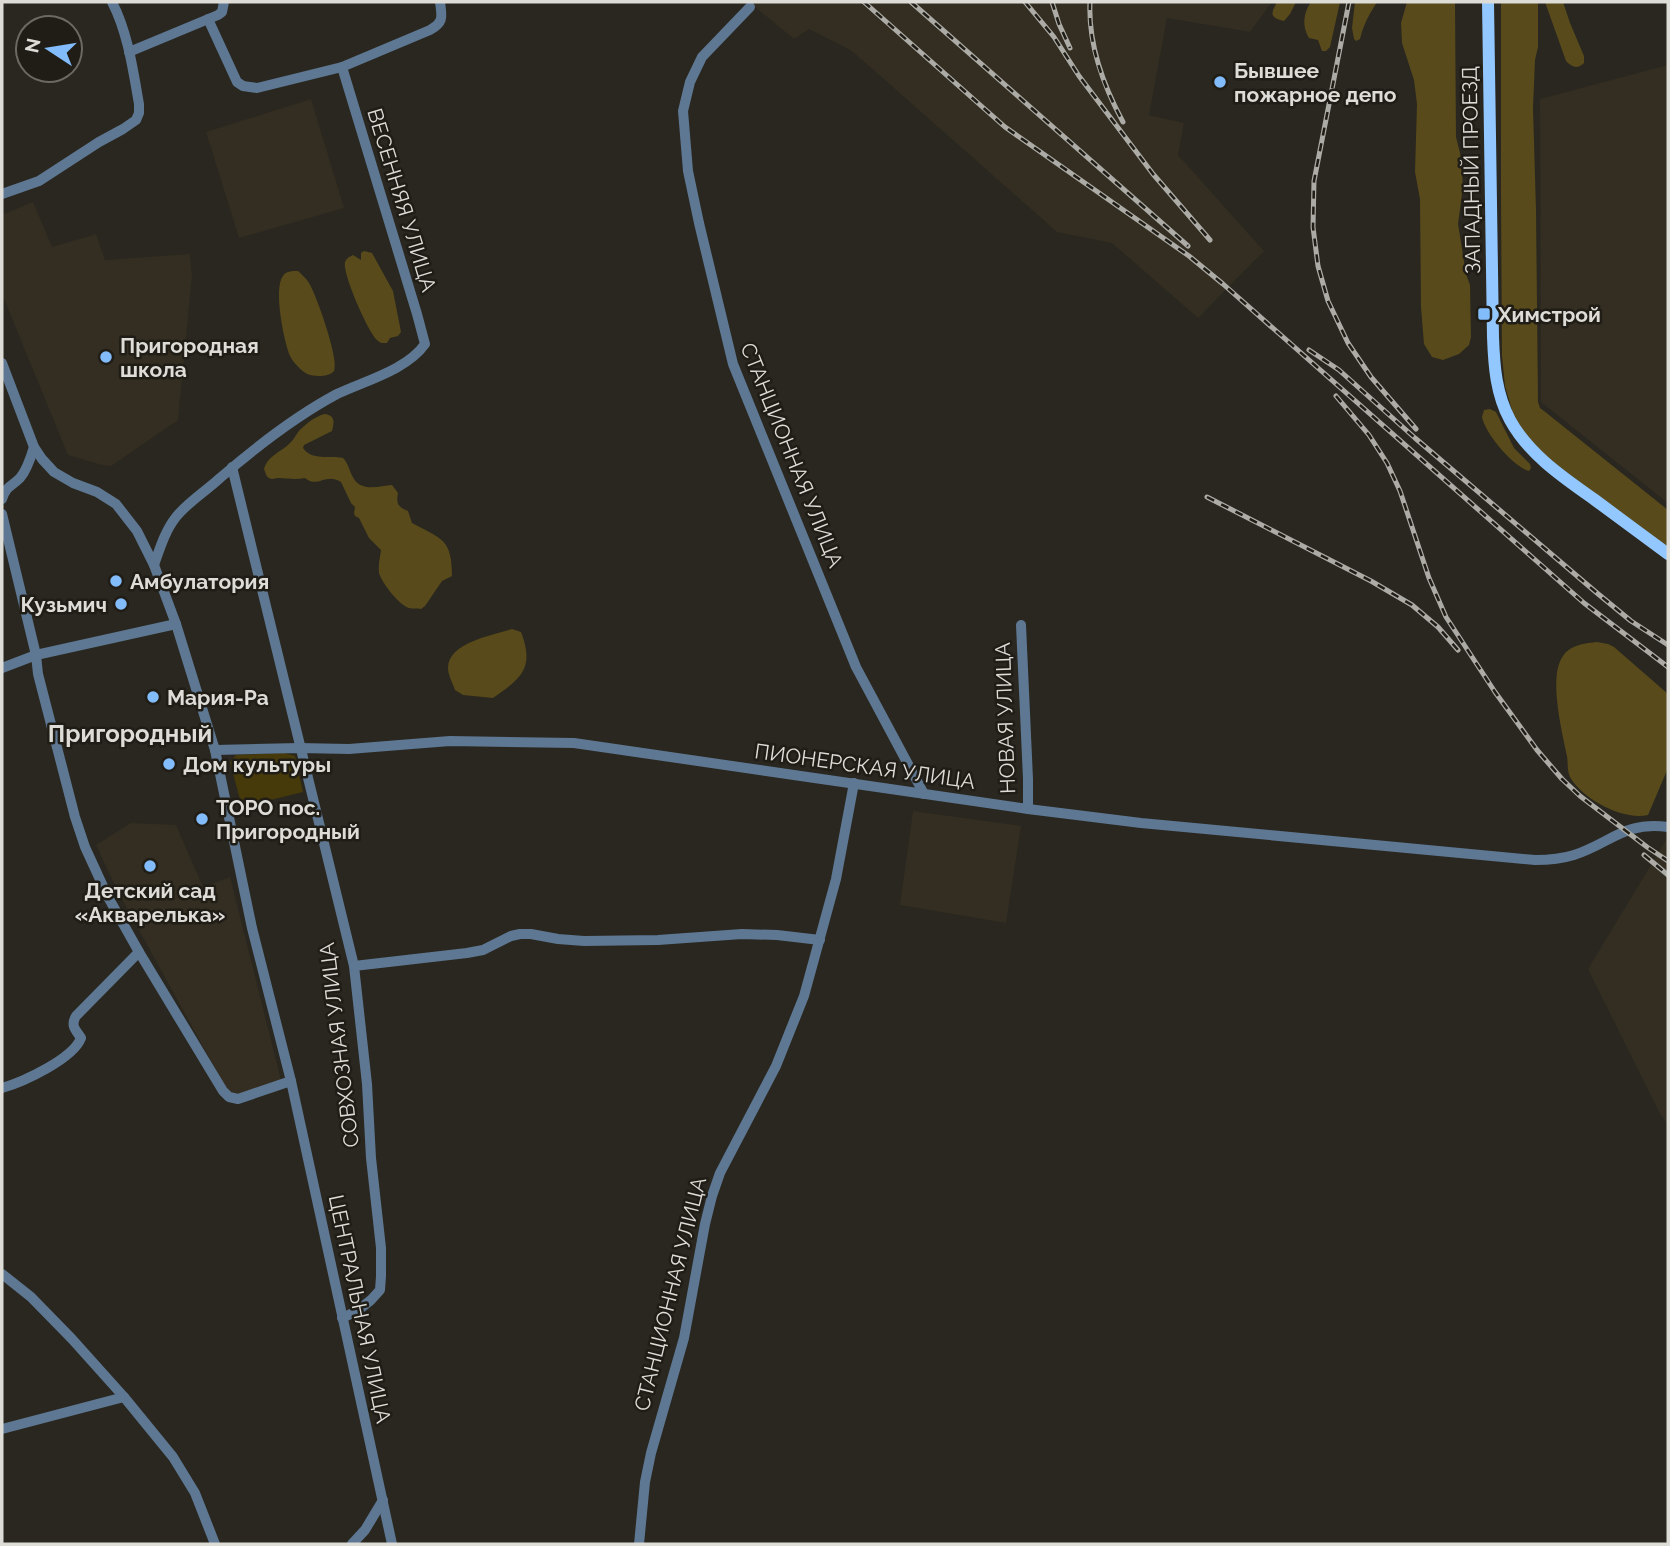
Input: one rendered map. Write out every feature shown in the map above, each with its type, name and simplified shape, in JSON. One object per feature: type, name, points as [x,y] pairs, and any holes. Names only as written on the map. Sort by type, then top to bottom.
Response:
[{"type":"main road","name":"ЗАПАДНЫЙ ПРОЕЗД","points":[[1488,2],[1493,337],[1500,395],[1510,420],[1534,452],[1554,470],[1668,554]]},
{"type":"street","points":[[2,194],[39,181],[136,120],[139,104],[130,52],[112,2]]},
{"type":"street","points":[[130,52],[222,12],[224,2]]},
{"type":"street","points":[[208,19],[237,82],[243,86],[257,88],[342,67],[430,30],[441,20],[440,2]]},
{"type":"street","name":"СТАНЦИОННАЯ УЛИЦА","points":[[750,7],[702,57],[690,82],[683,111],[688,171],[699,223],[733,363],[856,667],[924,794]]},
{"type":"street","name":"ВЕСЕННЯЯ УЛИЦА","points":[[232,467],[290,421],[337,394],[406,362],[417,355],[425,344],[342,67]]},
{"type":"street","name":"ЦЕНТРАЛЬНАЯ УЛИЦА","points":[[2,363],[34,447],[54,472],[116,504],[137,531],[154,565],[176,624],[215,750],[252,929],[291,1081],[392,1544]]},
{"type":"street","points":[[2,499],[5,491],[20,478],[34,447]]},
{"type":"street","points":[[154,565],[164,537],[175,518],[232,467]]},
{"type":"street","name":"СОВХОЗНАЯ УЛИЦА","points":[[232,467],[354,966],[367,1084],[382,1276],[380,1290],[371,1300],[342,1318]]},
{"type":"street","points":[[2,514],[36,655],[38,674],[75,817],[85,847],[108,897],[223,1091],[229,1097],[238,1099],[291,1081]]},
{"type":"street","points":[[2,668],[36,655],[176,624]]},
{"type":"street","name":"НОВАЯ УЛИЦА","points":[[1021,625],[1028,809]]},
{"type":"street","name":"ПИОНЕРСКАЯ УЛИЦА","points":[[215,750],[349,749],[450,741],[574,743],[1140,823],[1535,860],[1564,858],[1577,854],[1642,825],[1668,827]]},
{"type":"street","name":"СТАНЦИОННАЯ УЛИЦА","points":[[639,1544],[645,1482],[651,1453],[684,1338],[712,1196],[720,1173],[776,1066],[804,996],[836,879],[853,783]]},
{"type":"street","points":[[354,966],[483,950],[520,934],[584,941],[658,940],[742,934],[820,940]]},
{"type":"street","points":[[2,1088],[50,1066],[79,1044],[80,1038],[73,1023],[76,1016],[139,952]]},
{"type":"street","points":[[2,1274],[31,1297],[124,1397],[173,1457],[195,1493],[215,1544]]},
{"type":"street","points":[[2,1429],[124,1397]]},
{"type":"street","points":[[352,1544],[365,1530],[383,1500]]},
{"type":"shaded area","points":[[749,2],[1272,2],[1250,32],[1167,18],[1149,115],[1184,123],[1178,155],[1264,251],[1198,318],[1112,243],[1057,232],[852,51],[809,29],[794,39]]},
{"type":"shaded area","points":[[1277,2],[1296,2],[1284,21],[1274,17],[1273,9]]},
{"type":"shaded area","points":[[1311,2],[1340,2],[1330,47],[1326,51],[1322,51],[1318,40],[1309,38],[1305,29],[1305,15]]},
{"type":"shaded area","points":[[1355,2],[1377,2],[1360,39],[1356,41],[1352,28]]},
{"type":"shaded area","points":[[1407,2],[1455,2],[1456,137],[1463,186],[1458,224],[1470,285],[1471,337],[1469,345],[1459,354],[1443,360],[1432,357],[1424,344],[1420,199],[1415,172],[1417,104],[1414,80],[1402,43],[1401,23]]},
{"type":"shaded area","points":[[1501,2],[1538,2],[1538,47],[1533,108],[1538,402],[1540,408],[1668,510],[1668,548],[1553,462],[1529,441],[1514,417],[1505,386],[1502,356]]},
{"type":"shaded area","points":[[1545,2],[1563,2],[1584,56],[1584,63],[1581,65],[1575,67],[1566,61]]},
{"type":"shaded area","points":[[1668,65],[1668,503],[1541,402],[1540,99]]},
{"type":"shaded area","points":[[311,99],[344,208],[239,238],[206,132]]},
{"type":"shaded area","name":"Пригородная школа","points":[[33,202],[52,247],[96,234],[105,260],[190,254],[192,276],[178,420],[111,466],[68,455],[2,294],[2,215]]},
{"type":"shaded area","points":[[361,253],[372,253],[393,291],[401,332],[387,343],[380,342],[373,335],[347,278],[345,262],[353,255],[361,260]]},
{"type":"shaded area","points":[[298,271],[312,290],[331,342],[335,365],[334,371],[327,375],[315,376],[304,372],[290,356],[288,349],[280,315],[280,282],[286,273]]},
{"type":"shaded area","points":[[1484,410],[1496,412],[1514,448],[1530,464],[1529,471],[1507,456],[1488,431],[1482,417]]},
{"type":"shaded area","points":[[324,414],[334,422],[332,431],[303,448],[311,455],[343,458],[354,479],[362,486],[392,485],[398,493],[398,505],[408,511],[412,523],[443,541],[447,547],[452,576],[442,581],[421,609],[405,606],[384,582],[379,573],[381,550],[369,538],[359,518],[355,516],[355,507],[341,482],[335,479],[314,482],[305,478],[272,479],[267,476],[264,469],[269,460],[306,424]]},
{"type":"shaded area","points":[[512,629],[521,632],[525,645],[526,664],[518,678],[493,698],[463,695],[455,690],[448,668],[455,652],[473,641]]},
{"type":"shaded area","points":[[1597,642],[1614,647],[1668,694],[1668,768],[1648,815],[1627,815],[1604,806],[1584,793],[1569,775],[1556,690],[1559,665],[1570,649]]},
{"type":"shaded area","points":[[285,753],[295,756],[303,792],[242,807],[230,762],[236,755]]},
{"type":"shaded area","points":[[913,811],[1021,826],[1006,923],[900,905]]},
{"type":"shaded area","points":[[131,823],[176,825],[203,887],[230,877],[281,1080],[239,1095],[228,1092],[117,890],[96,845]]},
{"type":"shaded area","points":[[1668,837],[1668,1125],[1588,969]]},
{"type":"railway","points":[[864,2],[1005,127],[1189,256],[1223,284],[1584,603],[1668,667]]},
{"type":"railway","points":[[911,2],[1188,246]]},
{"type":"railway","points":[[1025,2],[1054,37],[1079,76],[1153,174],[1210,240]]},
{"type":"railway","points":[[1052,2],[1070,48]]},
{"type":"railway","points":[[1090,2],[1092,34],[1098,64],[1123,122]]},
{"type":"railway","points":[[1349,2],[1314,181],[1313,227],[1318,266],[1328,301],[1348,343],[1371,377],[1416,429]]},
{"type":"railway","points":[[1309,350],[1339,370],[1631,621],[1668,645]]},
{"type":"railway","points":[[1336,396],[1369,435],[1387,463],[1400,491],[1429,578],[1446,617],[1495,692],[1537,750],[1562,779],[1580,796],[1668,861]]},
{"type":"railway","points":[[1207,497],[1371,581],[1412,605],[1438,627],[1458,650]]},
{"type":"railway","points":[[1644,855],[1668,875]]},
{"type":"place","name":"Бывшее пожарное депо","points":[[1220,82]]},
{"type":"place","name":"Химстрой","points":[[1484,314]]},
{"type":"place","name":"Пригородная школа","points":[[106,357]]},
{"type":"place","name":"Амбулатория","points":[[116,581]]},
{"type":"place","name":"Кузьмич","points":[[121,604]]},
{"type":"place","name":"Мария-Ра","points":[[153,697]]},
{"type":"place","name":"Дом культуры","points":[[169,764]]},
{"type":"place","name":"ТОРО пос. Пригородный","points":[[202,819]]},
{"type":"place","name":"Детский сад «Акварелька»","points":[[150,866]]},
{"type":"district","name":"Пригородный","points":[[130,733]]}]
